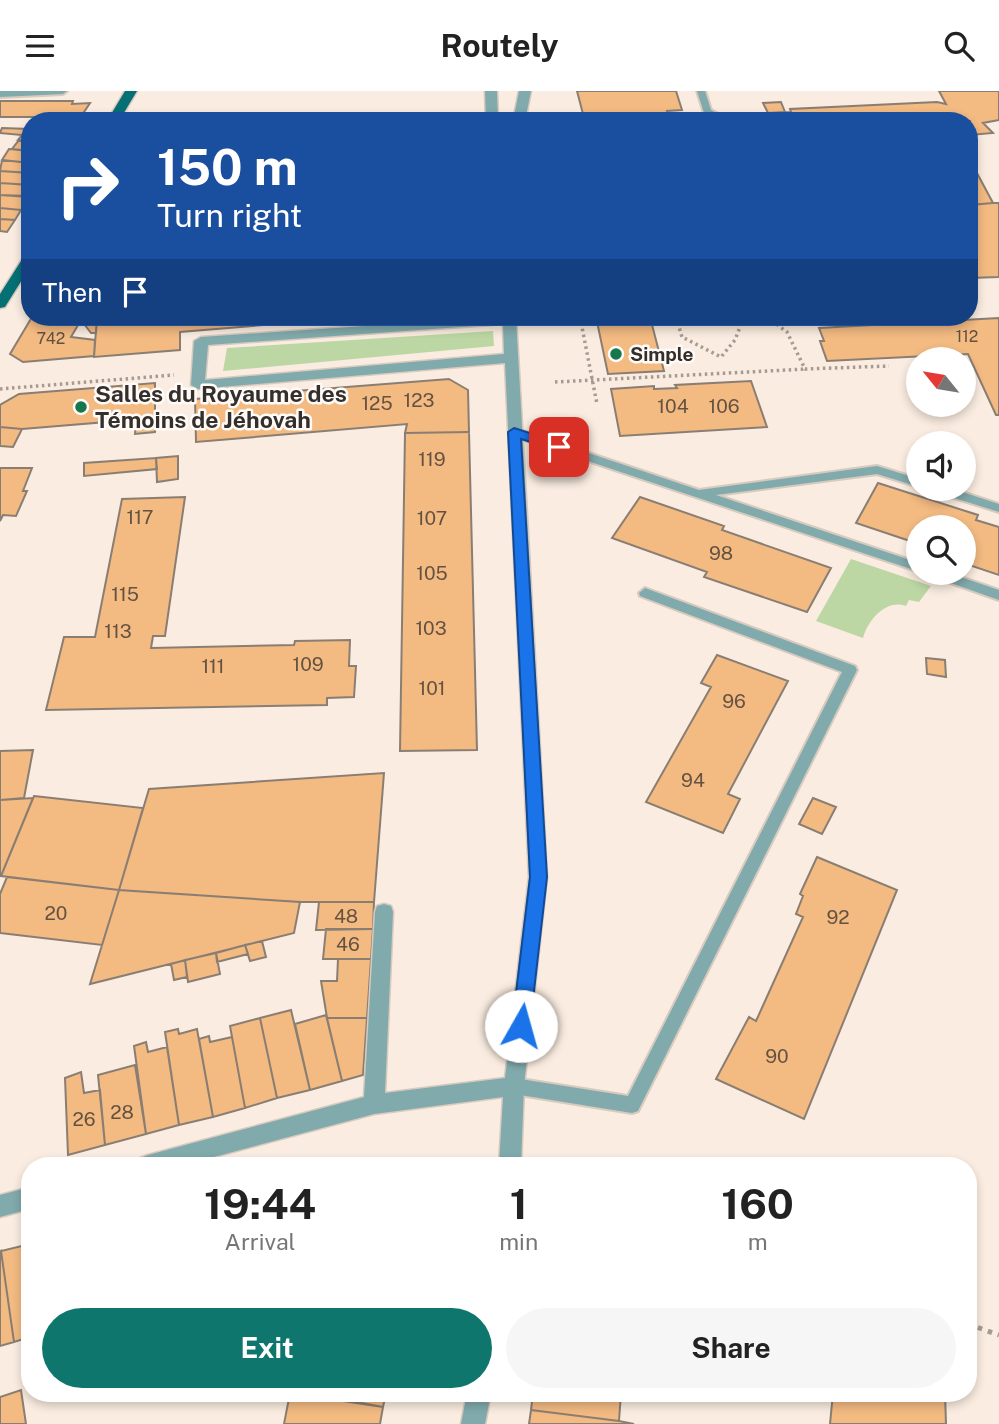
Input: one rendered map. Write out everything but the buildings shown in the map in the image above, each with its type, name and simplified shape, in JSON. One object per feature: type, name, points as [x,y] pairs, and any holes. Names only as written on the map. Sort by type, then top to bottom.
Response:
[{"type":"main road","points":[[118,112],[131,91]]},
{"type":"main road","points":[[0,304],[21,270]]},
{"type":"street","points":[[491,91],[492,112]]},
{"type":"street","points":[[521,112],[525,91]]},
{"type":"street","points":[[402,326],[201,341],[198,385],[510,358]]},
{"type":"street","points":[[509,326],[538,877],[514,1086],[510,1157]]},
{"type":"street","points":[[374,1104],[384,912]]},
{"type":"street","points":[[178,1157],[374,1104],[514,1086]]},
{"type":"street","points":[[0,1206],[21,1200]]},
{"type":"street","points":[[474,1424],[477,1402]]},
{"type":"lane","points":[[0,94],[63,91]]},
{"type":"lane","points":[[701,91],[709,112]]},
{"type":"lane","points":[[514,432],[906,564]]},
{"type":"lane","points":[[698,493],[877,470],[906,479]]},
{"type":"lane","points":[[976,501],[999,508]]},
{"type":"lane","points":[[970,585],[999,595]]},
{"type":"lane","points":[[514,1086],[632,1105],[850,670],[645,593]]},
{"type":"path","points":[[582,326],[597,404]]},
{"type":"path","points":[[679,326],[682,337],[721,357],[728,351],[741,326]]},
{"type":"path","points":[[783,326],[791,334],[806,369]]},
{"type":"path","points":[[555,383],[889,366]]},
{"type":"path","points":[[0,389],[199,373]]},
{"type":"path","points":[[977,1327],[999,1335]]},
{"type":"green space","points":[[493,331],[494,346],[223,371],[227,348]]},
{"type":"green space","points":[[851,559],[906,578],[906,585],[931,586],[919,602],[909,600],[906,606],[885,608],[869,624],[863,638],[816,621]]},
{"type":"place","name":"Simple","points":[[616,354]]},
{"type":"place","name":"Salles du Royaume des Témoins de Jéhovah","points":[[81,407]]},
{"type":"route","points":[[521,1026],[538,877],[514,432],[559,447]]}]
